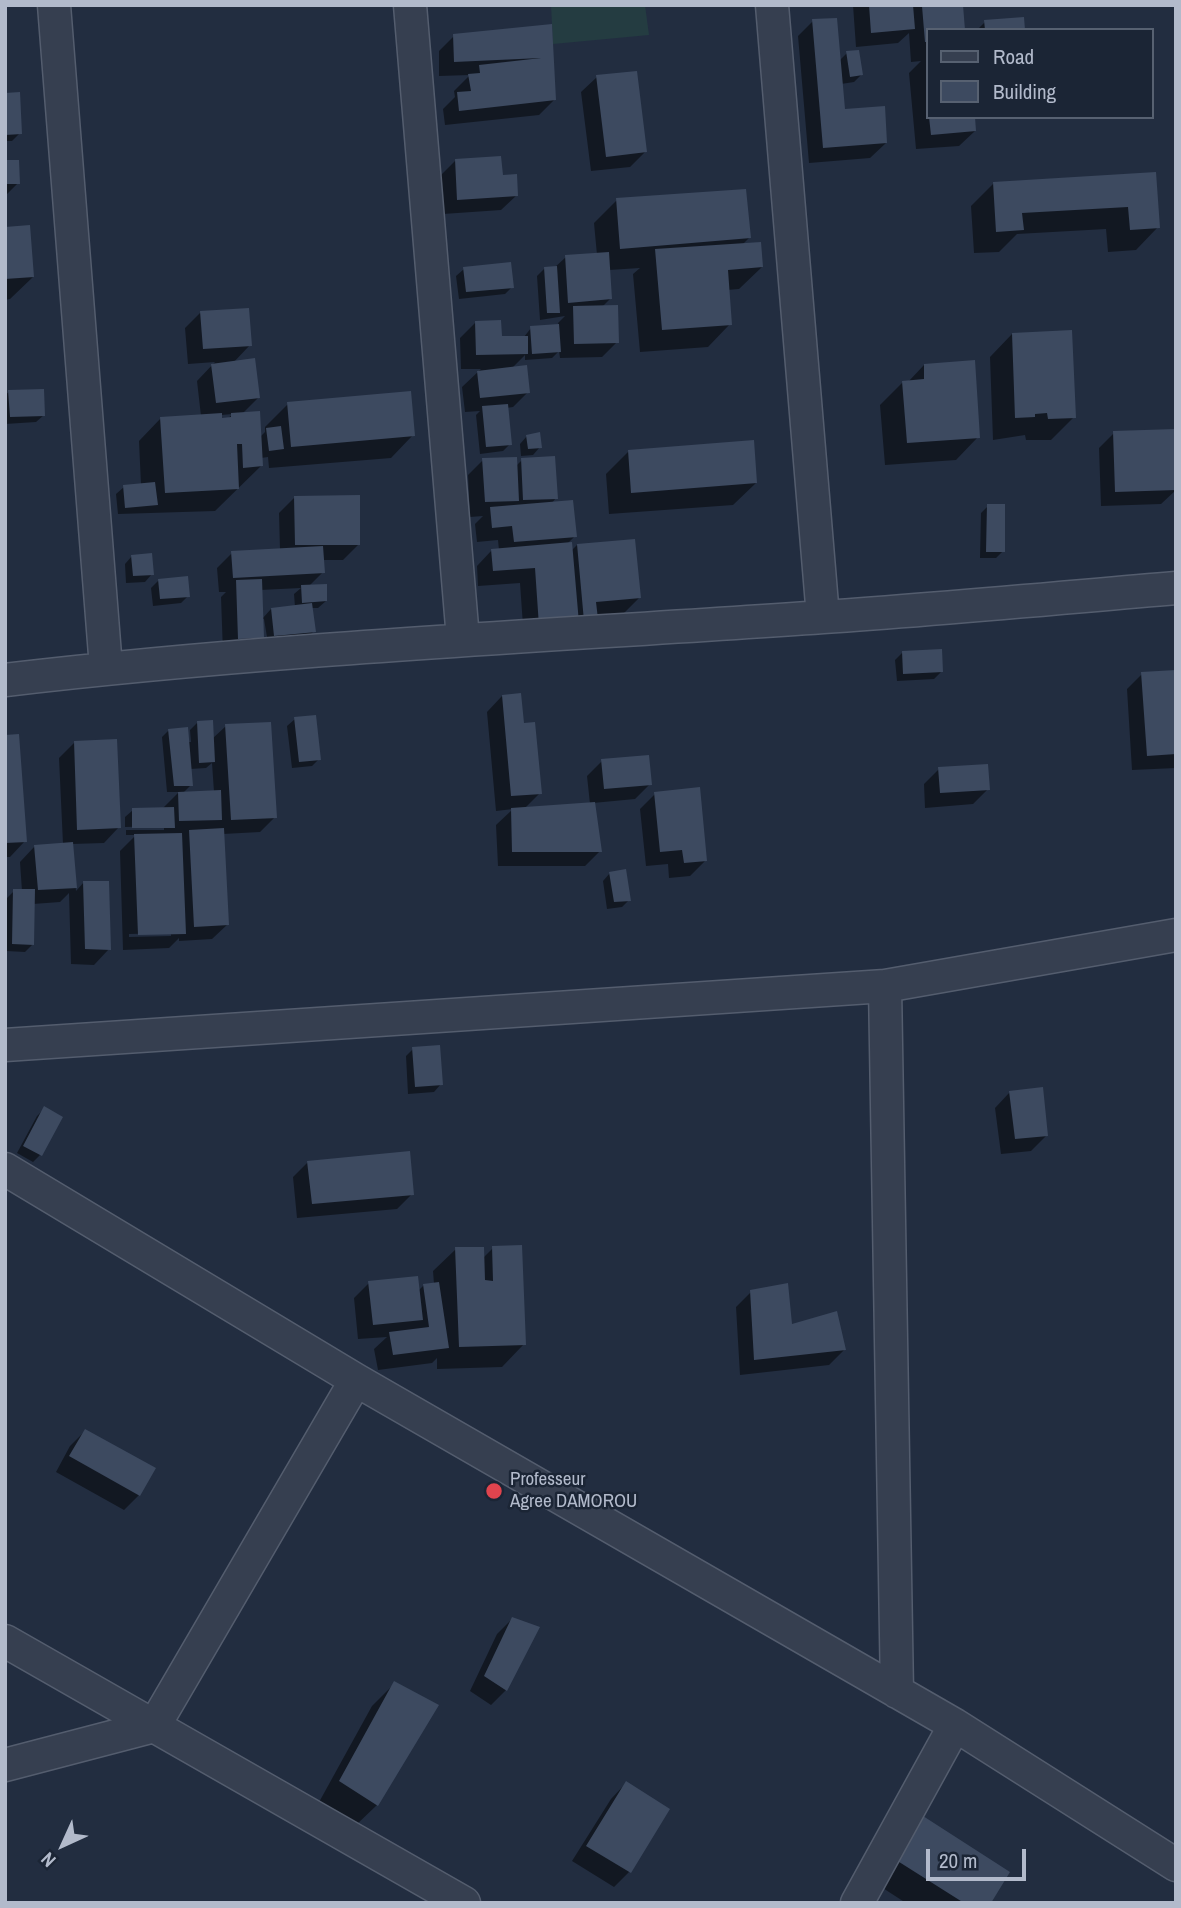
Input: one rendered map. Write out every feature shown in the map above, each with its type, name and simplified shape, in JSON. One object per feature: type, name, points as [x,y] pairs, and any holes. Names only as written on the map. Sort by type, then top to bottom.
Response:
[{"type":"street","points":[[54,5],[106,668]]},
{"type":"street","points":[[410,5],[463,639]]},
{"type":"street","points":[[772,5],[823,617]]},
{"type":"street","points":[[5,680],[106,668],[463,639],[823,617],[1176,588]]},
{"type":"street","points":[[5,1045],[885,986],[1176,935]]},
{"type":"street","points":[[885,986],[897,1692]]},
{"type":"street","points":[[5,1169],[356,1380],[954,1725],[1176,1865]]},
{"type":"street","points":[[5,1765],[154,1726],[356,1380]]},
{"type":"street","points":[[5,1641],[464,1903]]},
{"type":"street","points":[[857,1903],[954,1725]]},
{"type":"green space","points":[[551,5],[645,5],[649,35],[553,44]]},
{"type":"building","points":[[869,5],[913,5],[915,29],[871,33]]},
{"type":"building","points":[[963,5],[965,28],[926,28],[925,42],[922,6]]},
{"type":"building","points":[[1024,17],[1025,28],[985,28],[984,20]]},
{"type":"building","points":[[837,18],[845,109],[885,106],[887,143],[823,148],[812,19]]},
{"type":"building","points":[[552,24],[556,100],[459,111],[457,92],[471,91],[468,74],[480,73],[479,65],[541,58],[454,62],[453,34]]},
{"type":"building","points":[[859,50],[863,75],[850,77],[846,51]]},
{"type":"building","points":[[637,71],[647,152],[606,157],[596,75]]},
{"type":"building","points":[[20,92],[22,134],[5,135],[5,93]]},
{"type":"building","points":[[929,119],[975,119],[976,131],[931,135]]},
{"type":"building","points":[[501,156],[503,175],[517,174],[518,196],[457,200],[455,159]]},
{"type":"building","points":[[5,160],[19,160],[20,184],[5,184]]},
{"type":"building","points":[[1156,172],[1160,228],[1130,230],[1128,207],[1022,213],[1024,230],[996,232],[993,182]]},
{"type":"building","points":[[746,189],[751,238],[620,249],[616,198]]},
{"type":"building","points":[[30,225],[34,277],[5,279],[5,227]]},
{"type":"building","points":[[761,242],[763,267],[728,270],[732,325],[662,330],[655,249]]},
{"type":"building","points":[[609,252],[612,299],[568,303],[565,255]]},
{"type":"building","points":[[511,262],[514,288],[466,292],[463,267]]},
{"type":"building","points":[[557,266],[560,313],[547,313],[544,267]]},
{"type":"building","points":[[618,305],[619,343],[574,344],[573,306]]},
{"type":"building","points":[[249,308],[252,346],[203,349],[200,311]]},
{"type":"building","points":[[501,320],[502,336],[528,336],[528,354],[476,355],[475,321]]},
{"type":"building","points":[[559,324],[561,352],[532,354],[530,326]]},
{"type":"building","points":[[1072,330],[1076,418],[1048,419],[1047,413],[1015,418],[1012,333]]},
{"type":"building","points":[[255,358],[260,398],[216,403],[211,364]]},
{"type":"building","points":[[975,360],[980,438],[907,443],[902,381],[924,379],[924,364]]},
{"type":"building","points":[[527,365],[530,393],[480,398],[477,371]]},
{"type":"building","points":[[44,389],[45,416],[10,417],[8,390]]},
{"type":"building","points":[[411,391],[415,436],[291,447],[287,402]]},
{"type":"building","points":[[508,404],[512,445],[486,447],[482,406]]},
{"type":"building","points":[[260,411],[263,466],[243,468],[242,444],[237,444],[239,489],[165,493],[160,417],[222,413],[222,418],[231,417],[231,413]]},
{"type":"building","points":[[281,426],[284,449],[269,451],[266,428]]},
{"type":"building","points":[[1176,429],[1176,490],[1115,492],[1113,431]]},
{"type":"building","points":[[540,432],[542,448],[528,449],[526,435]]},
{"type":"building","points":[[754,440],[757,483],[631,493],[628,450]]},
{"type":"building","points":[[555,456],[558,499],[523,500],[521,458]]},
{"type":"building","points":[[517,457],[519,501],[485,502],[482,458]]},
{"type":"building","points":[[155,482],[158,505],[125,508],[123,485]]},
{"type":"building","points":[[360,495],[360,545],[295,545],[294,496]]},
{"type":"building","points":[[573,500],[577,537],[514,542],[512,526],[492,528],[490,507]]},
{"type":"building","points":[[987,504],[1005,504],[1005,552],[986,552]]},
{"type":"building","points":[[635,539],[641,598],[596,602],[598,619],[584,621],[577,544]]},
{"type":"building","points":[[572,542],[579,623],[539,626],[535,568],[493,571],[491,549]]},
{"type":"building","points":[[323,546],[325,573],[233,578],[231,551]]},
{"type":"building","points":[[152,553],[154,575],[133,576],[131,555]]},
{"type":"building","points":[[188,576],[190,597],[160,599],[158,579]]},
{"type":"building","points":[[262,579],[264,638],[238,639],[236,580]]},
{"type":"building","points":[[327,584],[327,601],[302,603],[301,585]]},
{"type":"building","points":[[312,603],[316,632],[274,636],[271,608]]},
{"type":"building","points":[[942,649],[943,672],[903,674],[902,651]]},
{"type":"building","points":[[1176,670],[1176,754],[1147,756],[1141,672]]},
{"type":"building","points":[[521,693],[524,723],[535,722],[542,794],[511,796],[502,695]]},
{"type":"building","points":[[316,715],[321,760],[299,762],[294,717]]},
{"type":"building","points":[[213,720],[215,762],[199,763],[197,721]]},
{"type":"building","points":[[271,722],[277,818],[231,820],[225,724]]},
{"type":"building","points":[[188,727],[193,786],[174,786],[168,729]]},
{"type":"building","points":[[19,734],[27,842],[5,843],[5,735]]},
{"type":"building","points":[[117,739],[121,828],[77,830],[74,741]]},
{"type":"building","points":[[649,755],[652,785],[604,789],[601,759]]},
{"type":"building","points":[[988,764],[990,790],[940,793],[938,767]]},
{"type":"building","points":[[700,787],[707,861],[684,863],[682,850],[660,852],[654,792]]},
{"type":"building","points":[[221,790],[222,820],[179,821],[178,792]]},
{"type":"building","points":[[595,802],[602,852],[512,852],[511,808]]},
{"type":"building","points":[[174,807],[175,828],[132,828],[132,808]]},
{"type":"building","points":[[224,828],[229,925],[194,927],[189,830]]},
{"type":"building","points":[[182,833],[186,934],[138,935],[134,834]]},
{"type":"building","points":[[73,842],[77,888],[38,890],[34,845]]},
{"type":"building","points":[[626,869],[631,901],[614,902],[609,872]]},
{"type":"building","points":[[83,881],[109,881],[111,950],[85,949]]},
{"type":"building","points":[[13,889],[35,889],[34,945],[12,944]]},
{"type":"building","points":[[440,1045],[443,1085],[415,1087],[412,1047]]},
{"type":"building","points":[[1043,1087],[1048,1136],[1015,1139],[1009,1091]]},
{"type":"building","points":[[44,1106],[63,1117],[42,1156],[23,1146]]},
{"type":"building","points":[[410,1151],[414,1195],[312,1204],[307,1161]]},
{"type":"building","points":[[522,1245],[526,1345],[459,1347],[455,1247],[484,1247],[485,1280],[493,1281],[492,1246]]},
{"type":"building","points":[[418,1276],[423,1320],[373,1325],[368,1281]]},
{"type":"building","points":[[439,1282],[449,1348],[393,1355],[389,1332],[429,1327],[423,1284]]},
{"type":"building","points":[[788,1283],[792,1324],[837,1311],[846,1350],[754,1360],[750,1290]]},
{"type":"building","points":[[85,1429],[156,1468],[140,1496],[69,1456]]},
{"type":"building","points":[[512,1617],[540,1627],[507,1691],[484,1676]]},
{"type":"building","points":[[394,1681],[439,1705],[378,1806],[339,1781]]},
{"type":"building","points":[[626,1781],[670,1809],[631,1873],[586,1846]]},
{"type":"building","points":[[923,1816],[1010,1872],[991,1903],[964,1903],[896,1860]]},
{"type":"place","name":"Professeur Agree DAMOROU","points":[[494,1491]]}]
